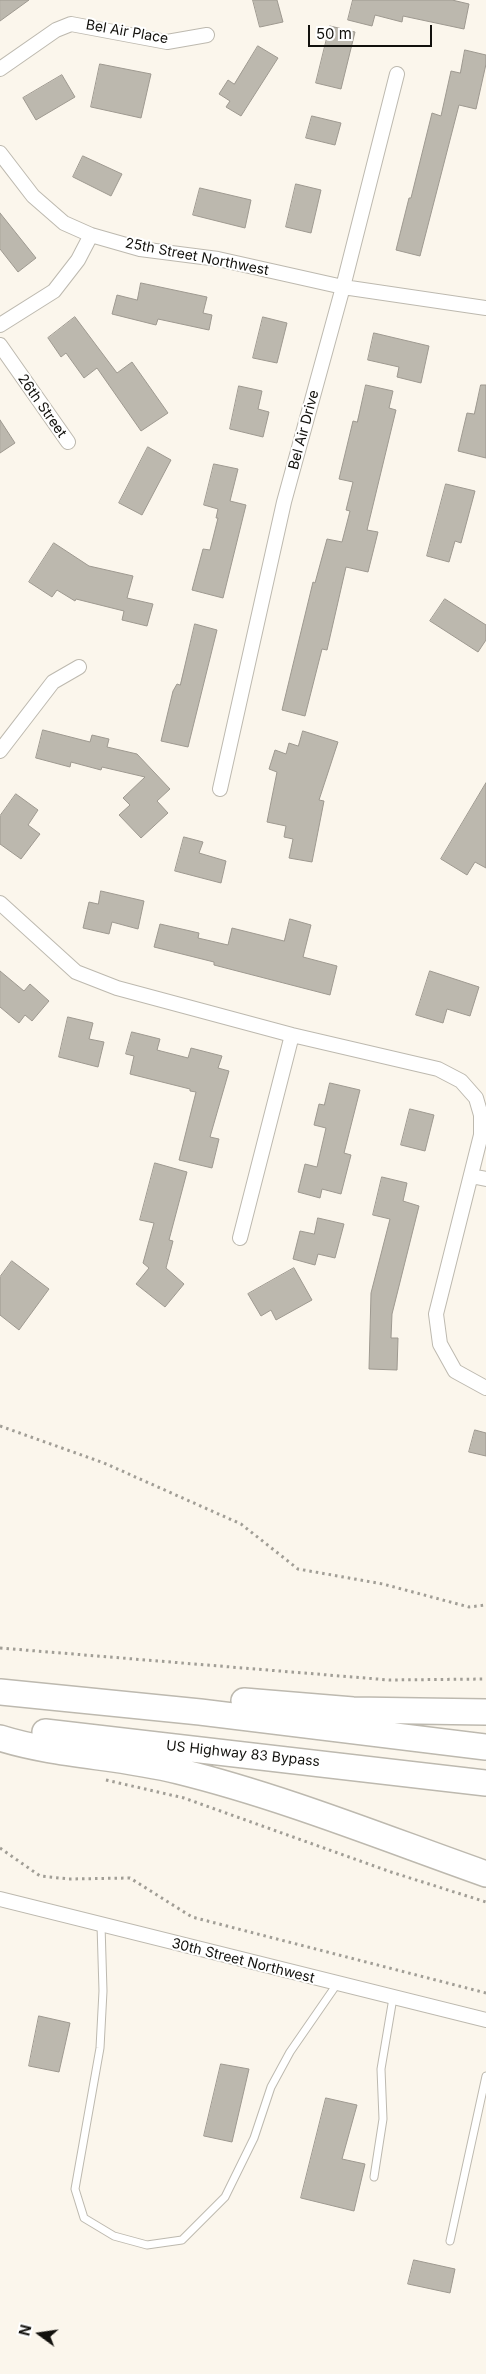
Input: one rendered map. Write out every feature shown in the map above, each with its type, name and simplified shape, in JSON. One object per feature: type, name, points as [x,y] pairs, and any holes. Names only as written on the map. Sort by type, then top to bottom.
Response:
[{"type":"highway","points":[[8,1693],[93,1690],[353,1710],[486,1712]]},
{"type":"highway","points":[[8,1693],[210,1713],[486,1747]]},
{"type":"highway","name":"US Highway 83 Bypass","points":[[0,1727],[486,1783]]},
{"type":"highway","points":[[0,1738],[20,1744],[148,1764],[220,1782],[486,1874]]},
{"type":"street","name":"Bel Air Place","points":[[0,69],[56,30],[71,24],[167,42],[207,35]]},
{"type":"street","name":"Bel Air Drive","points":[[220,789],[284,502],[343,288],[397,74]]},
{"type":"street","name":"25th Street Northwest","points":[[0,153],[33,196],[64,223],[91,235],[140,249],[218,259],[343,288],[486,308]]},
{"type":"street","points":[[0,325],[54,291],[78,260],[91,235]]},
{"type":"street","name":"26th Street","points":[[0,345],[68,442]]},
{"type":"street","points":[[0,751],[53,682],[80,667]]},
{"type":"street","points":[[0,903],[76,972],[117,988],[292,1035],[438,1069],[461,1081],[476,1098],[481,1115],[481,1135],[436,1314],[440,1344],[455,1371],[486,1388]]},
{"type":"street","points":[[240,1238],[292,1035]]},
{"type":"street","points":[[471,1176],[486,1179]]},
{"type":"street","name":"30th Street Northwest","points":[[0,1899],[486,2020]]},
{"type":"lane","points":[[101,1925],[103,1991],[100,2048],[75,2189],[84,2218],[114,2236],[147,2245],[182,2240],[225,2197],[254,2138],[271,2086],[290,2052],[337,1984]]},
{"type":"lane","points":[[374,2177],[383,2119],[381,2069],[393,1998]]},
{"type":"lane","points":[[450,2241],[486,2076]]},
{"type":"path","points":[[0,1426],[104,1463],[241,1524],[298,1568],[383,1584],[469,1607],[486,1605]]},
{"type":"path","points":[[0,1648],[389,1680],[486,1679]]},
{"type":"path","points":[[103,1780],[184,1798],[391,1872],[486,1902]]},
{"type":"path","points":[[0,1848],[40,1876],[69,1879],[130,1878],[192,1917],[486,1993]]},
{"type":"building","points":[[0,0],[29,0],[0,21]]},
{"type":"building","points":[[253,0],[277,0],[283,22],[260,27]]},
{"type":"building","points":[[353,0],[452,0],[469,4],[464,29],[403,16],[402,22],[375,15],[372,26],[348,20]]},
{"type":"building","points":[[330,26],[355,32],[341,89],[316,83]]},
{"type":"building","points":[[258,46],[278,58],[241,116],[226,107],[230,101],[219,94],[228,80],[234,84]]},
{"type":"building","points":[[465,50],[486,55],[486,64],[476,109],[459,105],[420,256],[396,250],[432,113],[441,116],[451,71],[460,73]]},
{"type":"building","points":[[100,64],[151,74],[141,118],[91,107]]},
{"type":"building","points":[[62,75],[75,97],[36,120],[23,98]]},
{"type":"building","points":[[312,116],[341,123],[335,145],[306,138]]},
{"type":"building","points":[[83,156],[122,174],[111,196],[73,177]]},
{"type":"building","points":[[296,184],[321,190],[311,233],[286,227]]},
{"type":"building","points":[[200,188],[251,200],[245,228],[193,215]]},
{"type":"building","points":[[0,213],[36,258],[18,272],[0,249]]},
{"type":"building","points":[[141,283],[207,297],[203,313],[212,315],[209,330],[158,319],[156,325],[112,314],[117,295],[137,300]]},
{"type":"building","points":[[75,317],[117,373],[132,362],[168,413],[141,431],[97,368],[84,378],[66,353],[61,357],[48,338]]},
{"type":"building","points":[[263,317],[287,323],[277,363],[253,358]]},
{"type":"building","points":[[374,333],[429,346],[421,383],[397,377],[399,367],[368,360]]},
{"type":"building","points":[[366,385],[393,391],[389,408],[396,410],[367,530],[378,532],[368,572],[346,567],[327,650],[322,649],[305,716],[282,710],[313,582],[315,583],[327,539],[342,542],[350,511],[346,510],[353,482],[339,479],[353,421],[357,422]]},
{"type":"building","points":[[481,385],[486,385],[486,458],[458,451],[467,413],[474,414]]},
{"type":"building","points":[[239,386],[262,391],[258,409],[269,412],[263,437],[230,429]]},
{"type":"building","points":[[0,420],[15,443],[0,453]]},
{"type":"building","points":[[148,447],[171,460],[142,515],[119,503]]},
{"type":"building","points":[[214,464],[238,469],[230,501],[246,505],[223,598],[192,590],[203,549],[210,550],[218,518],[216,518],[218,509],[204,505]]},
{"type":"building","points":[[446,484],[475,491],[461,543],[455,541],[449,562],[427,556]]},
{"type":"building","points":[[54,543],[89,566],[133,576],[127,598],[153,604],[147,626],[122,620],[124,611],[76,599],[75,601],[57,590],[52,597],[29,582]]},
{"type":"building","points":[[445,599],[486,625],[486,640],[478,652],[430,621]]},
{"type":"building","points":[[195,624],[217,630],[188,747],[161,741],[173,691],[177,684],[180,685]]},
{"type":"building","points":[[43,730],[90,742],[92,735],[109,739],[107,747],[137,754],[170,789],[157,801],[168,813],[141,838],[119,815],[130,805],[123,798],[145,777],[102,767],[101,770],[71,762],[70,767],[36,758]]},
{"type":"building","points":[[303,731],[338,742],[319,800],[324,801],[312,862],[289,858],[293,839],[284,837],[286,826],[267,822],[277,772],[269,769],[275,750],[286,754],[289,743],[298,746]]},
{"type":"building","points":[[486,783],[486,868],[475,862],[467,875],[441,859]]},
{"type":"building","points":[[16,794],[38,810],[28,825],[40,834],[21,859],[0,844],[0,816]]},
{"type":"building","points":[[184,837],[203,842],[199,853],[226,861],[221,883],[175,871]]},
{"type":"building","points":[[101,891],[144,901],[138,929],[112,922],[109,934],[83,928],[89,902],[98,904]]},
{"type":"building","points":[[290,919],[311,925],[303,957],[337,966],[330,995],[214,965],[214,962],[154,947],[160,924],[199,933],[198,938],[228,945],[232,928],[284,941]]},
{"type":"building","points":[[0,971],[24,991],[30,984],[49,1001],[32,1021],[25,1015],[19,1023],[0,1007]]},
{"type":"building","points":[[430,971],[479,987],[470,1016],[447,1009],[443,1023],[416,1015]]},
{"type":"building","points":[[68,1017],[93,1023],[89,1039],[104,1042],[98,1067],[59,1057]]},
{"type":"building","points":[[132,1032],[160,1039],[157,1050],[188,1058],[191,1048],[222,1056],[218,1068],[229,1071],[210,1137],[219,1139],[212,1168],[179,1160],[196,1092],[130,1074],[134,1056],[126,1054]]},
{"type":"building","points":[[330,1083],[360,1090],[344,1153],[351,1155],[341,1194],[322,1189],[320,1198],[298,1192],[305,1164],[317,1167],[326,1128],[314,1125],[319,1104],[324,1105]]},
{"type":"building","points":[[410,1109],[434,1115],[425,1151],[401,1145]]},
{"type":"building","points":[[155,1163],[187,1172],[169,1240],[173,1241],[166,1268],[184,1284],[165,1307],[136,1284],[149,1268],[143,1263],[154,1223],[140,1220]]},
{"type":"building","points":[[382,1177],[407,1183],[403,1201],[419,1206],[392,1314],[391,1338],[398,1338],[397,1370],[369,1369],[371,1293],[390,1219],[373,1215]]},
{"type":"building","points":[[318,1218],[344,1224],[335,1258],[318,1254],[315,1265],[293,1259],[300,1231],[314,1234]]},
{"type":"building","points":[[12,1261],[49,1289],[19,1330],[0,1315],[0,1277]]},
{"type":"building","points":[[294,1268],[312,1300],[276,1320],[271,1310],[261,1316],[248,1294]]},
{"type":"building","points":[[475,1430],[486,1433],[486,1456],[469,1452]]},
{"type":"building","points":[[39,2016],[70,2023],[59,2072],[29,2066]]},
{"type":"building","points":[[221,2064],[249,2069],[232,2142],[204,2136]]},
{"type":"building","points":[[326,2098],[357,2105],[342,2159],[365,2164],[354,2211],[301,2198]]},
{"type":"building","points":[[414,2260],[455,2269],[450,2293],[408,2284]]}]
